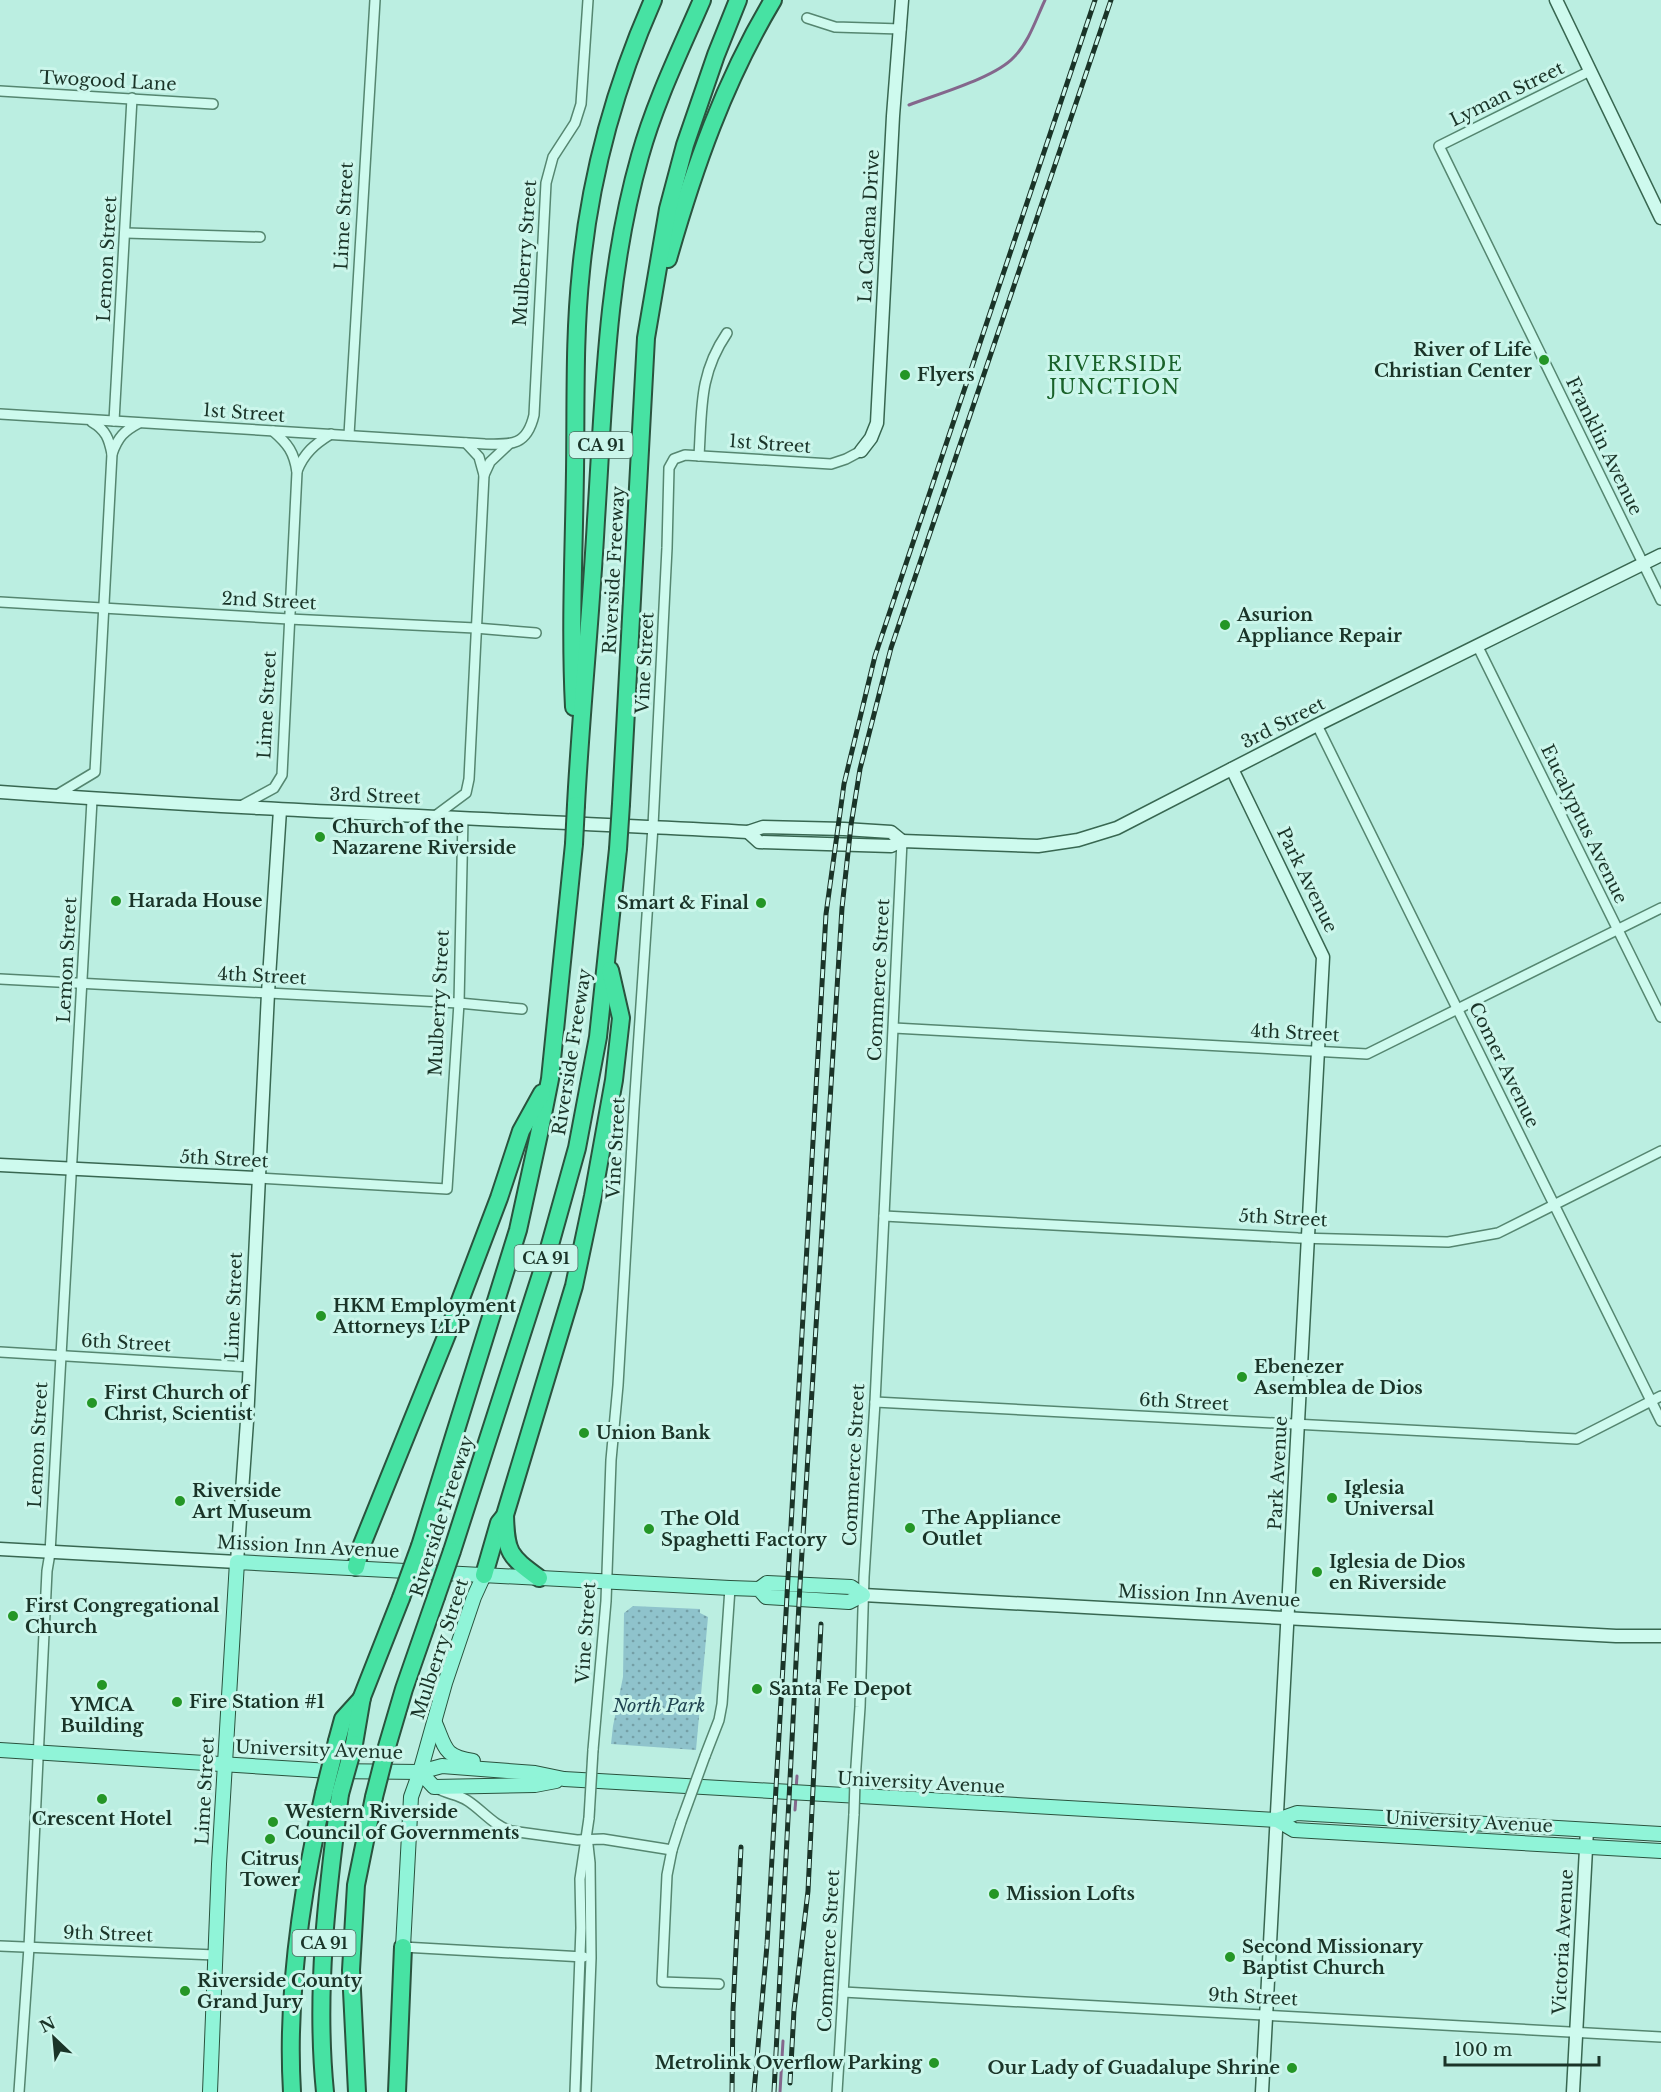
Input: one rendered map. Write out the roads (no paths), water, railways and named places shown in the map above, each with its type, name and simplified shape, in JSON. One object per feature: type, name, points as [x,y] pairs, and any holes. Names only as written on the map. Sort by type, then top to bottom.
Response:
[{"type":"highway","points":[[578,780],[571,642],[579,304],[583,248],[590,204],[612,110],[630,54],[653,0]]},
{"type":"highway","name":"Riverside Freeway","points":[[332,1794],[346,1743],[343,1719],[362,1697],[401,1598],[477,1369],[518,1230],[550,1079],[574,844],[608,325],[619,242],[640,155],[670,73],[702,0]]},
{"type":"highway","name":"Riverside Freeway","points":[[357,2092],[351,1970],[356,1885],[374,1797],[404,1689],[452,1551],[546,1259],[576,1148],[598,1036],[618,849],[646,338],[670,198],[685,145],[738,0]]},
{"type":"highway","points":[[646,338],[680,219],[717,109],[773,0]]},
{"type":"highway","points":[[539,1578],[511,1555],[505,1533],[505,1515],[574,1286],[593,1196],[614,1080],[621,1018],[607,958]]},
{"type":"highway","points":[[356,1567],[361,1547],[450,1327],[499,1198],[521,1131],[550,1079]]},
{"type":"highway","points":[[484,1575],[499,1523],[505,1515]]},
{"type":"highway","points":[[292,2092],[293,2002],[298,1947],[314,1835],[332,1794]]},
{"type":"highway","name":"CA 91","points":[[325,2092],[321,2052],[322,1968],[332,1794]]},
{"type":"highway","points":[[397,2092],[403,1947]]},
{"type":"main road","name":"La Cadena Drive","points":[[861,451],[871,438],[877,423],[893,116],[902,0]]},
{"type":"main road","points":[[1556,0],[1661,218]]},
{"type":"main road","name":"3rd Street","points":[[0,792],[92,800],[238,808],[748,832],[763,827],[844,829],[891,832],[902,841],[1038,846],[1077,840],[1117,828],[1317,725],[1661,555]]},
{"type":"main road","name":"Park Avenue","points":[[1232,769],[1323,957],[1320,1051],[1262,2092]]},
{"type":"main road","name":"Lime Street","points":[[210,2092],[214,1955],[224,1765],[250,1367],[258,1178],[280,810]]},
{"type":"main road","name":"5th Street","points":[[0,1166],[258,1178]]},
{"type":"main road","name":"Mission Inn Avenue","points":[[0,1549],[730,1588],[759,1589],[767,1583],[851,1587],[863,1595],[1649,1638],[1661,1636]]},
{"type":"main road","name":"Mulberry Street","points":[[403,1947],[411,1797],[435,1723],[445,1683],[474,1597],[484,1575]]},
{"type":"main road","points":[[435,1723],[445,1749],[451,1755],[486,1763],[494,1770]]},
{"type":"main road","name":"University Avenue","points":[[0,1750],[330,1771],[420,1772],[442,1766],[535,1773],[564,1779],[1277,1820],[1297,1813],[1661,1834]]},
{"type":"main road","name":"University Avenue","points":[[420,1772],[434,1787],[535,1785],[564,1779]]},
{"type":"main road","name":"University Avenue","points":[[1277,1820],[1294,1830],[1661,1851]]},
{"type":"main road","name":"Victoria Avenue","points":[[1573,2092],[1587,1830]]},
{"type":"street","name":"Lime Street","points":[[349,435],[375,0]]},
{"type":"street","name":"Mulberry Street","points":[[484,475],[490,462],[508,445],[524,439],[531,428],[534,415],[546,183],[553,157],[575,123],[581,104],[588,0]]},
{"type":"street","points":[[807,18],[835,27],[900,29]]},
{"type":"street","name":"Lyman Street","points":[[1439,146],[1590,71]]},
{"type":"street","name":"Twogood Lane","points":[[0,91],[213,104]]},
{"type":"street","name":"Lemon Street","points":[[114,421],[132,98]]},
{"type":"street","name":"Franklin Avenue","points":[[1439,146],[1661,600]]},
{"type":"street","points":[[126,233],[260,237]]},
{"type":"street","points":[[699,456],[705,377],[727,333]]},
{"type":"street","name":"1st Street","points":[[0,414],[508,445]]},
{"type":"street","points":[[55,796],[95,772],[112,454],[105,432],[89,420]]},
{"type":"street","points":[[112,454],[117,440],[124,431],[139,423]]},
{"type":"street","points":[[273,431],[287,443],[295,455],[297,472]]},
{"type":"street","points":[[297,472],[302,458],[316,444],[331,434]]},
{"type":"street","points":[[435,816],[466,793],[469,779],[484,475],[479,457],[466,443]]},
{"type":"street","name":"1st Street","points":[[674,459],[685,455],[831,464],[861,451]]},
{"type":"street","name":"Vine Street","points":[[575,2092],[581,1862],[587,1840],[602,1662],[611,1460],[618,1385],[653,826],[667,558],[669,468],[674,459]]},
{"type":"street","name":"Lime Street","points":[[238,808],[274,788],[282,775],[297,472]]},
{"type":"street","name":"2nd Street","points":[[0,602],[536,633]]},
{"type":"street","name":"Eucalyptus Avenue","points":[[1477,645],[1661,1017]]},
{"type":"street","name":"Comer Avenue","points":[[1317,725],[1661,1421]]},
{"type":"street","name":"Lemon Street","points":[[19,2092],[29,1947],[47,1571],[50,1553],[92,800]]},
{"type":"street","name":"Mulberry Street","points":[[447,1189],[459,1003],[463,818]]},
{"type":"street","name":"Commerce Street","points":[[837,2092],[861,1707],[863,1595],[902,841]]},
{"type":"street","name":"4th Street","points":[[894,1028],[1367,1054],[1661,908]]},
{"type":"street","name":"4th Street","points":[[0,979],[459,1003],[522,1009]]},
{"type":"street","name":"5th Street","points":[[884,1216],[1309,1238],[1448,1242],[1498,1233],[1661,1151]]},
{"type":"street","name":"5th Street","points":[[258,1178],[447,1189]]},
{"type":"street","name":"6th Street","points":[[0,1352],[250,1367]]},
{"type":"street","name":"6th Street","points":[[874,1402],[1577,1439],[1661,1396]]},
{"type":"street","points":[[718,1984],[662,1982],[667,1875],[681,1822],[719,1720],[730,1588]]},
{"type":"street","points":[[434,1787],[446,1794],[468,1801],[500,1827],[522,1833],[587,1840],[603,1839],[672,1850]]},
{"type":"street","name":"Vine Street","points":[[586,2092],[591,1958],[590,1863],[587,1840]]},
{"type":"street","name":"9th Street","points":[[0,1946],[214,1955]]},
{"type":"street","points":[[403,1947],[591,1958]]},
{"type":"street","name":"9th Street","points":[[843,1992],[1661,2037]]},
{"type":"waterway","points":[[909,105],[980,79],[1005,65],[1024,44],[1045,0]]},
{"type":"waterway","points":[[796,1790],[797,1776]]},
{"type":"waterway","points":[[795,1810],[796,1796]]},
{"type":"waterway","points":[[780,2092],[783,2041]]},
{"type":"railway","points":[[754,2092],[767,1945],[826,914],[844,784],[875,656],[1095,0]]},
{"type":"railway","points":[[774,2092],[800,1584],[842,908],[860,769],[891,648],[1111,0]]},
{"type":"railway","points":[[790,2083],[794,2010],[808,1891],[821,1624]]},
{"type":"railway","points":[[732,2092],[733,2009],[741,1847]]},
{"type":"place","name":"River of Life Christian Center","points":[[1544,360]]},
{"type":"place","name":"Flyers","points":[[905,375]]},
{"type":"place","name":"Asurion Appliance Repair","points":[[1225,625]]},
{"type":"place","name":"Church of the Nazarene Riverside","points":[[320,837]]},
{"type":"place","name":"Harada House","points":[[116,901]]},
{"type":"place","name":"Smart & Final","points":[[761,903]]},
{"type":"place","name":"HKM Employment Attorneys LLP","points":[[321,1316]]},
{"type":"place","name":"Ebenezer Asemblea de Dios","points":[[1242,1377]]},
{"type":"place","name":"First Church of Christ, Scientist","points":[[92,1403]]},
{"type":"place","name":"Union Bank","points":[[584,1433]]},
{"type":"place","name":"Iglesia Universal","points":[[1332,1498]]},
{"type":"place","name":"Riverside Art Museum","points":[[180,1501]]},
{"type":"place","name":"The Appliance Outlet","points":[[910,1528]]},
{"type":"place","name":"The Old Spaghetti Factory","points":[[649,1529]]},
{"type":"place","name":"Iglesia de Dios en Riverside","points":[[1317,1572]]},
{"type":"place","name":"First Congregational Church","points":[[13,1616]]},
{"type":"place","name":"YMCA Building","points":[[102,1685]]},
{"type":"place","name":"Santa Fe Depot","points":[[757,1689]]},
{"type":"place","name":"Fire Station #1","points":[[177,1702]]},
{"type":"place","name":"Crescent Hotel","points":[[102,1799]]},
{"type":"place","name":"Western Riverside Council of Governments","points":[[273,1822]]},
{"type":"place","name":"Citrus Tower","points":[[270,1839]]},
{"type":"place","name":"Mission Lofts","points":[[994,1894]]},
{"type":"place","name":"Second Missionary Baptist Church","points":[[1230,1957]]},
{"type":"place","name":"Riverside County Grand Jury","points":[[185,1991]]},
{"type":"place","name":"Metrolink Overflow Parking","points":[[934,2063]]},
{"type":"place","name":"Our Lady of Guadalupe Shrine","points":[[1292,2068]]},
{"type":"district","name":"RIVERSIDE JUNCTION","points":[[1115,376]]},
{"type":"park label","name":"North Park","points":[[659,1706]]}]
